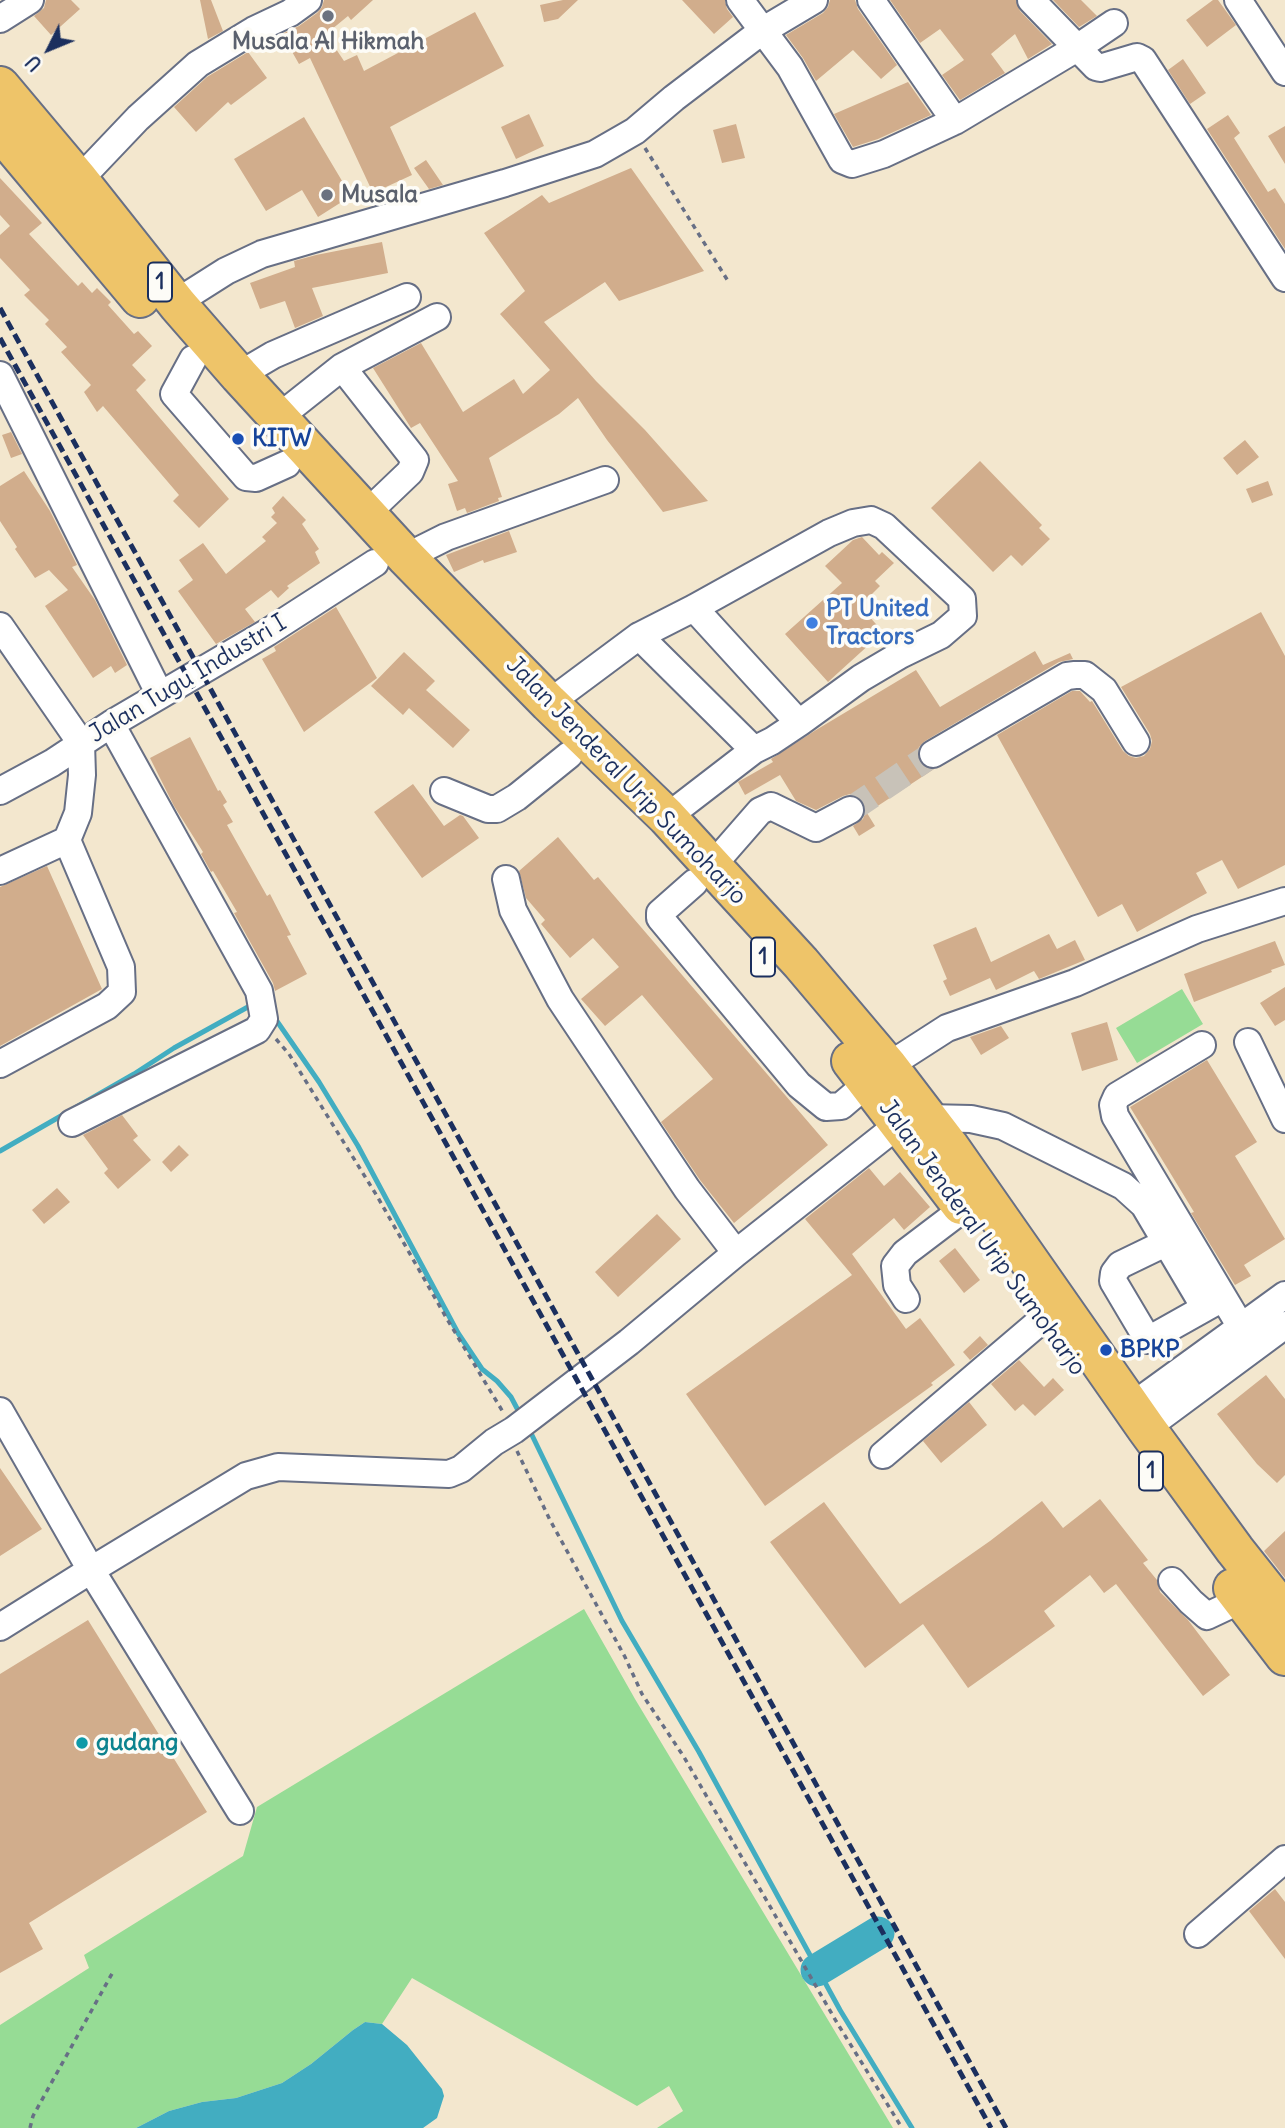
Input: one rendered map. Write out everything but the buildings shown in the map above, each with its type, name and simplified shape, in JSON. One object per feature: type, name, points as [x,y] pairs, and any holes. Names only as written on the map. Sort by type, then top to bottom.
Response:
[{"type":"highway","name":"Jalan Jenderal Urip Sumoharjo","points":[[0,86],[178,305],[366,514],[390,560],[569,755],[703,874]]},
{"type":"highway","name":"Jalan Jenderal Urip Sumoharjo","points":[[0,131],[193,359],[287,464],[549,702],[667,817],[703,874],[785,982],[878,1074],[1285,1613]]},
{"type":"highway","name":"Jalan Jenderal Urip Sumoharjo","points":[[912,1121],[963,1209],[1044,1318],[1241,1600],[1285,1656]]},
{"type":"street","points":[[0,19],[30,0]]},
{"type":"street","points":[[79,180],[138,118],[198,64],[309,0]]},
{"type":"street","points":[[740,0],[790,67],[842,160],[852,164],[884,154],[955,121],[1114,23]]},
{"type":"street","points":[[178,305],[185,297],[226,271],[262,254],[595,154],[635,131],[762,31],[814,0]]},
{"type":"street","points":[[871,0],[955,121]]},
{"type":"street","points":[[1031,0],[1100,68],[1137,57],[1143,60],[1285,278]]},
{"type":"street","points":[[1247,3],[1285,72]]},
{"type":"street","points":[[239,375],[273,355],[407,297]]},
{"type":"street","points":[[279,417],[342,366],[437,317]]},
{"type":"street","points":[[342,366],[415,460],[410,472],[366,514]]},
{"type":"street","points":[[0,375],[160,695]]},
{"type":"street","name":"Jalan Tugu Industri I","points":[[0,791],[52,763],[111,724],[390,560],[605,480]]},
{"type":"street","points":[[549,702],[639,636],[829,533],[853,523],[871,520],[884,526],[962,599],[962,616],[941,635],[861,678],[799,723],[754,750],[667,817]]},
{"type":"street","points":[[694,608],[799,723]]},
{"type":"street","points":[[0,626],[81,743],[82,775],[78,813],[67,840],[0,871]]},
{"type":"street","points":[[639,636],[754,750]]},
{"type":"street","points":[[933,754],[1067,677],[1075,675],[1085,675],[1104,690],[1136,742]]},
{"type":"street","points":[[72,1123],[257,1030],[263,1015],[260,991],[111,724]]},
{"type":"street","points":[[444,792],[488,809],[497,809],[517,797],[569,755]]},
{"type":"street","points":[[850,810],[816,828],[772,806],[760,811],[703,874],[660,913],[660,918],[799,1086],[826,1107],[841,1106],[878,1074],[947,1028],[1075,983],[1197,929],[1285,901]]},
{"type":"street","points":[[0,1064],[107,1006],[122,992],[121,967],[67,840]]},
{"type":"street","points":[[506,879],[513,910],[560,999],[687,1189],[736,1253]]},
{"type":"street","points":[[1248,1042],[1285,1119]]},
{"type":"street","points":[[1202,1045],[1117,1096],[1112,1105],[1176,1238],[1214,1303],[1241,1327]]},
{"type":"street","points":[[0,1627],[246,1476],[278,1467],[449,1474],[461,1469],[629,1342],[736,1253],[912,1121],[971,1119],[1003,1126],[1123,1186],[1176,1238]]},
{"type":"street","points":[[906,1299],[897,1285],[895,1266],[905,1253],[963,1209]]},
{"type":"street","points":[[1176,1238],[1121,1265],[1114,1273],[1116,1288],[1145,1338],[1152,1340],[1214,1303]]},
{"type":"street","points":[[1139,1417],[1241,1327],[1285,1295]]},
{"type":"street","points":[[883,1455],[1044,1318]]},
{"type":"street","points":[[1139,1417],[1285,1325]]},
{"type":"street","points":[[0,1411],[91,1570],[240,1811]]},
{"type":"street","points":[[1172,1581],[1208,1616],[1241,1600]]},
{"type":"street","points":[[1198,1934],[1285,1859]]},
{"type":"path","points":[[635,131],[729,281]]},
{"type":"path","points":[[263,1015],[377,1196],[514,1429],[556,1531],[625,1657],[642,1694],[684,1757],[836,2021],[902,2128]]},
{"type":"path","points":[[30,2128],[33,2116],[114,1970]]},
{"type":"green space","points":[[1182,989],[1203,1024],[1137,1063],[1116,1028]]},
{"type":"green space","points":[[584,1609],[635,1699],[893,2128],[657,2128],[683,2111],[669,2086],[637,2106],[412,1978],[382,2024],[365,2022],[282,2083],[236,2098],[202,2102],[169,2111],[136,2128],[0,2128],[0,2025],[89,1968],[84,1955],[243,1856],[257,1807]]},
{"type":"water","points":[[365,2022],[382,2024],[407,2045],[442,2089],[444,2096],[437,2118],[423,2128],[136,2128],[169,2111],[202,2102],[236,2098],[282,2083]]},
{"type":"waterway","points":[[0,1151],[255,1003]]},
{"type":"waterway","points":[[272,1014],[319,1082],[358,1146],[458,1333],[482,1369],[511,1397],[520,1414]]},
{"type":"waterway","points":[[529,1429],[622,1621],[699,1752],[840,2010],[912,2128]]},
{"type":"waterway","points":[[817,1970],[878,1933]]},
{"type":"tunnel","points":[[850,810],[933,754]]},
{"type":"railway","points":[[0,308],[1006,2128]]},
{"type":"railway","points":[[0,338],[991,2128]]},
{"type":"place","name":"Musala Al Hikmah","points":[[328,16]]},
{"type":"place","name":"Musala","points":[[327,195]]},
{"type":"place","name":"KITW","points":[[238,439]]},
{"type":"place","name":"PT United Tractors","points":[[812,623]]},
{"type":"place","name":"BPKP","points":[[1106,1350]]},
{"type":"place","name":"gudang","points":[[82,1743]]}]
